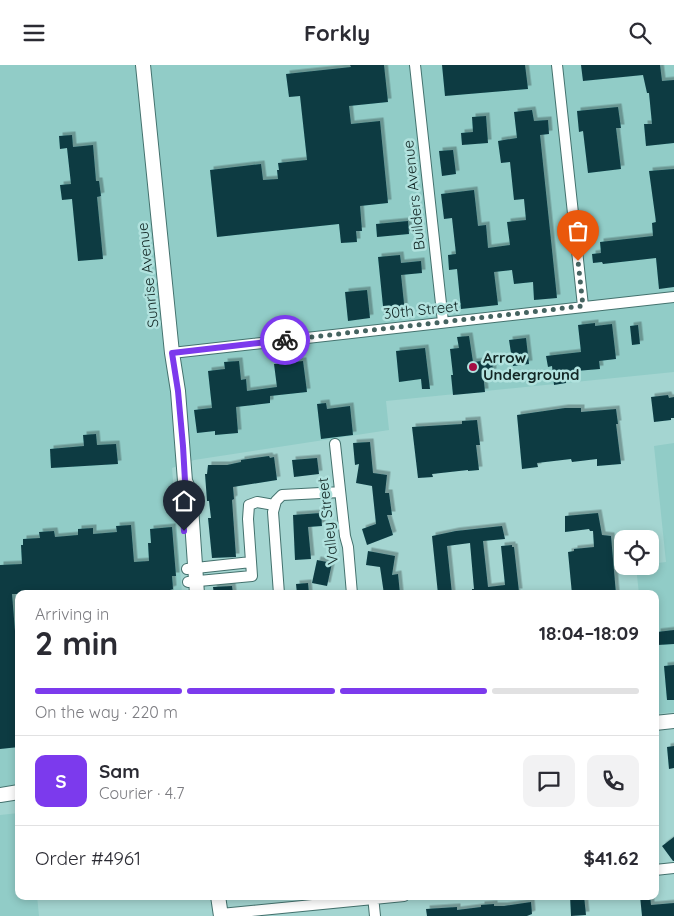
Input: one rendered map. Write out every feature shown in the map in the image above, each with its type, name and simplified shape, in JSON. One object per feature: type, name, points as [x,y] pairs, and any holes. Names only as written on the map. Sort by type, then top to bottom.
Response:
[{"type":"street","name":"Sunrise Avenue","points":[[143,65],[172,353],[178,391],[185,481],[190,492],[192,581]]},
{"type":"street","name":"Builders Avenue","points":[[415,65],[443,322]]},
{"type":"street","points":[[557,65],[583,306]]},
{"type":"street","name":"30th Street","points":[[172,353],[674,297]]},
{"type":"street","name":"Valley Street","points":[[335,444],[352,590]]},
{"type":"street","points":[[279,590],[274,505],[278,498],[282,495],[340,492]]},
{"type":"street","points":[[192,581],[252,576],[248,519],[249,505],[257,502],[274,505]]},
{"type":"street","points":[[192,581],[251,562]]},
{"type":"street","points":[[659,723],[674,721]]},
{"type":"street","points":[[0,795],[15,793]]},
{"type":"street","points":[[0,802],[15,800]]},
{"type":"street","points":[[659,870],[674,868]]},
{"type":"street","points":[[219,900],[221,915],[355,900]]},
{"type":"street","points":[[373,900],[375,916]]},
{"type":"shaded area","points":[[0,65],[674,65],[674,372],[386,401],[389,430],[194,460],[172,468],[182,590],[15,590],[15,785],[0,787]]},
{"type":"shaded area","points":[[674,443],[674,712],[659,714],[659,590],[639,590],[637,575],[659,575],[659,563],[666,562],[654,446]]},
{"type":"shaded area","points":[[15,813],[15,900],[37,900],[39,916],[0,916],[0,815]]},
{"type":"building","points":[[350,65],[384,65],[388,102],[349,106],[351,124],[380,121],[388,203],[360,206],[362,231],[356,231],[357,242],[341,243],[339,224],[217,237],[210,170],[261,164],[263,180],[278,179],[278,163],[307,160],[300,96],[289,97],[286,74],[351,67]]},
{"type":"building","points":[[442,65],[525,65],[528,89],[445,96]]},
{"type":"building","points":[[581,65],[660,65],[662,81],[674,80],[674,143],[646,146],[644,124],[652,124],[649,93],[647,93],[643,75],[583,81]]},
{"type":"building","points":[[618,107],[621,128],[616,128],[621,169],[588,173],[583,131],[579,132],[577,111]]},
{"type":"building","points":[[532,110],[534,121],[548,120],[549,134],[540,135],[557,298],[534,300],[533,282],[514,284],[512,270],[494,272],[498,305],[461,309],[457,269],[449,270],[448,255],[456,254],[452,218],[444,219],[441,194],[474,190],[478,226],[486,225],[488,248],[510,245],[507,222],[526,220],[524,199],[514,200],[510,162],[501,163],[498,141],[517,138],[514,112]]},
{"type":"building","points":[[486,116],[488,143],[462,145],[461,133],[473,132],[472,117]]},
{"type":"building","points":[[72,135],[73,147],[93,145],[96,181],[99,181],[101,196],[97,197],[103,259],[78,261],[72,199],[62,200],[60,185],[71,184],[67,148],[60,149],[59,136]]},
{"type":"building","points":[[453,150],[456,174],[442,176],[439,151]]},
{"type":"building","points":[[674,169],[674,287],[659,289],[656,258],[603,264],[602,262],[593,263],[592,254],[601,253],[600,242],[653,236],[652,223],[656,222],[649,171]]},
{"type":"building","points":[[408,221],[409,234],[377,237],[376,224]]},
{"type":"building","points":[[400,255],[401,263],[421,261],[422,273],[401,275],[405,313],[384,316],[378,257]]},
{"type":"building","points":[[367,290],[370,318],[348,321],[345,292]]},
{"type":"building","points":[[595,323],[595,326],[612,324],[616,359],[599,361],[600,369],[576,371],[577,378],[566,379],[566,383],[554,385],[552,366],[548,367],[546,356],[581,352],[578,325]]},
{"type":"building","points":[[638,325],[640,344],[632,345],[630,326]]},
{"type":"building","name":"Arrow Underground","points":[[469,336],[473,362],[492,360],[493,372],[483,373],[485,392],[453,395],[450,349],[459,348],[457,337]]},
{"type":"building","points":[[526,338],[529,364],[513,366],[509,340]]},
{"type":"building","points":[[425,348],[430,389],[422,389],[421,379],[399,382],[396,351]]},
{"type":"building","points":[[239,361],[241,380],[246,379],[247,391],[277,387],[274,364],[303,361],[307,392],[270,396],[270,403],[236,407],[238,433],[215,435],[215,431],[197,433],[194,410],[212,408],[208,371],[225,369],[224,362]]},
{"type":"building","points":[[668,395],[669,398],[674,397],[674,418],[654,422],[651,397]]},
{"type":"building","points":[[326,403],[327,409],[350,406],[353,435],[321,439],[317,404]]},
{"type":"building","points":[[565,408],[581,408],[581,412],[616,409],[621,464],[597,466],[597,459],[572,462],[571,459],[537,463],[538,467],[522,469],[517,415]]},
{"type":"building","points":[[477,420],[480,445],[476,445],[479,470],[432,474],[433,477],[418,478],[412,427],[462,424],[462,421]]},
{"type":"building","points":[[96,434],[97,445],[116,444],[118,464],[51,468],[50,449],[84,446],[83,435]]},
{"type":"building","points":[[370,442],[373,473],[387,475],[385,493],[389,493],[392,515],[387,515],[393,535],[367,545],[362,529],[376,524],[372,486],[356,483],[359,464],[355,465],[353,443]]},
{"type":"building","points":[[269,456],[270,458],[274,457],[277,480],[233,487],[234,499],[232,500],[236,557],[212,558],[208,518],[211,518],[209,501],[207,501],[205,474],[207,474],[208,465],[227,465],[241,462],[241,460]]},
{"type":"building","points":[[317,458],[319,474],[294,477],[292,460]]},
{"type":"building","points":[[321,513],[322,526],[308,527],[311,559],[295,560],[293,515]]},
{"type":"building","points":[[598,513],[602,535],[611,536],[616,590],[572,590],[568,552],[574,551],[574,549],[594,547],[593,531],[589,529],[565,532],[565,516]]},
{"type":"building","points":[[131,525],[134,562],[149,561],[148,543],[151,543],[150,529],[172,527],[176,576],[172,576],[173,589],[15,590],[15,594],[12,594],[15,631],[15,747],[0,749],[0,565],[22,564],[21,545],[23,545],[23,539],[40,538],[39,532],[54,531],[55,537],[78,535],[78,529],[93,528],[93,534],[117,532],[116,526]]},
{"type":"building","points":[[502,526],[505,539],[483,541],[488,587],[505,585],[501,546],[512,545],[514,547],[519,590],[472,590],[474,589],[470,543],[447,546],[452,590],[438,590],[432,536],[456,531]]},
{"type":"building","points":[[368,551],[395,556],[392,575],[398,574],[400,590],[383,590],[380,567],[366,565]]},
{"type":"building","points":[[317,560],[332,563],[327,586],[312,583]]},
{"type":"building","points":[[308,583],[309,590],[297,590],[296,584]]},
{"type":"building","points":[[232,586],[232,590],[213,590],[213,587]]},
{"type":"building","points":[[674,630],[674,644],[659,645],[659,632]]},
{"type":"building","points":[[674,665],[674,700],[667,700],[664,666]]},
{"type":"building","points":[[674,746],[674,768],[669,769],[667,747]]},
{"type":"building","points":[[674,837],[674,861],[673,861],[662,846]]},
{"type":"building","points":[[570,900],[584,900],[586,915],[571,916]]},
{"type":"building","points":[[640,900],[650,900],[651,905],[674,903],[674,916],[642,916]]},
{"type":"building","points":[[531,902],[532,914],[527,916],[427,916],[426,909],[457,907],[457,910],[481,907],[481,905],[494,904],[494,906],[504,906]]},
{"type":"way so far","points":[[285,340],[583,306],[578,261]]},
{"type":"place","name":"Arrow Underground","points":[[473,367]]},
{"type":"route","points":[[184,531],[182,493],[185,481],[183,446],[172,353],[285,340]]}]
